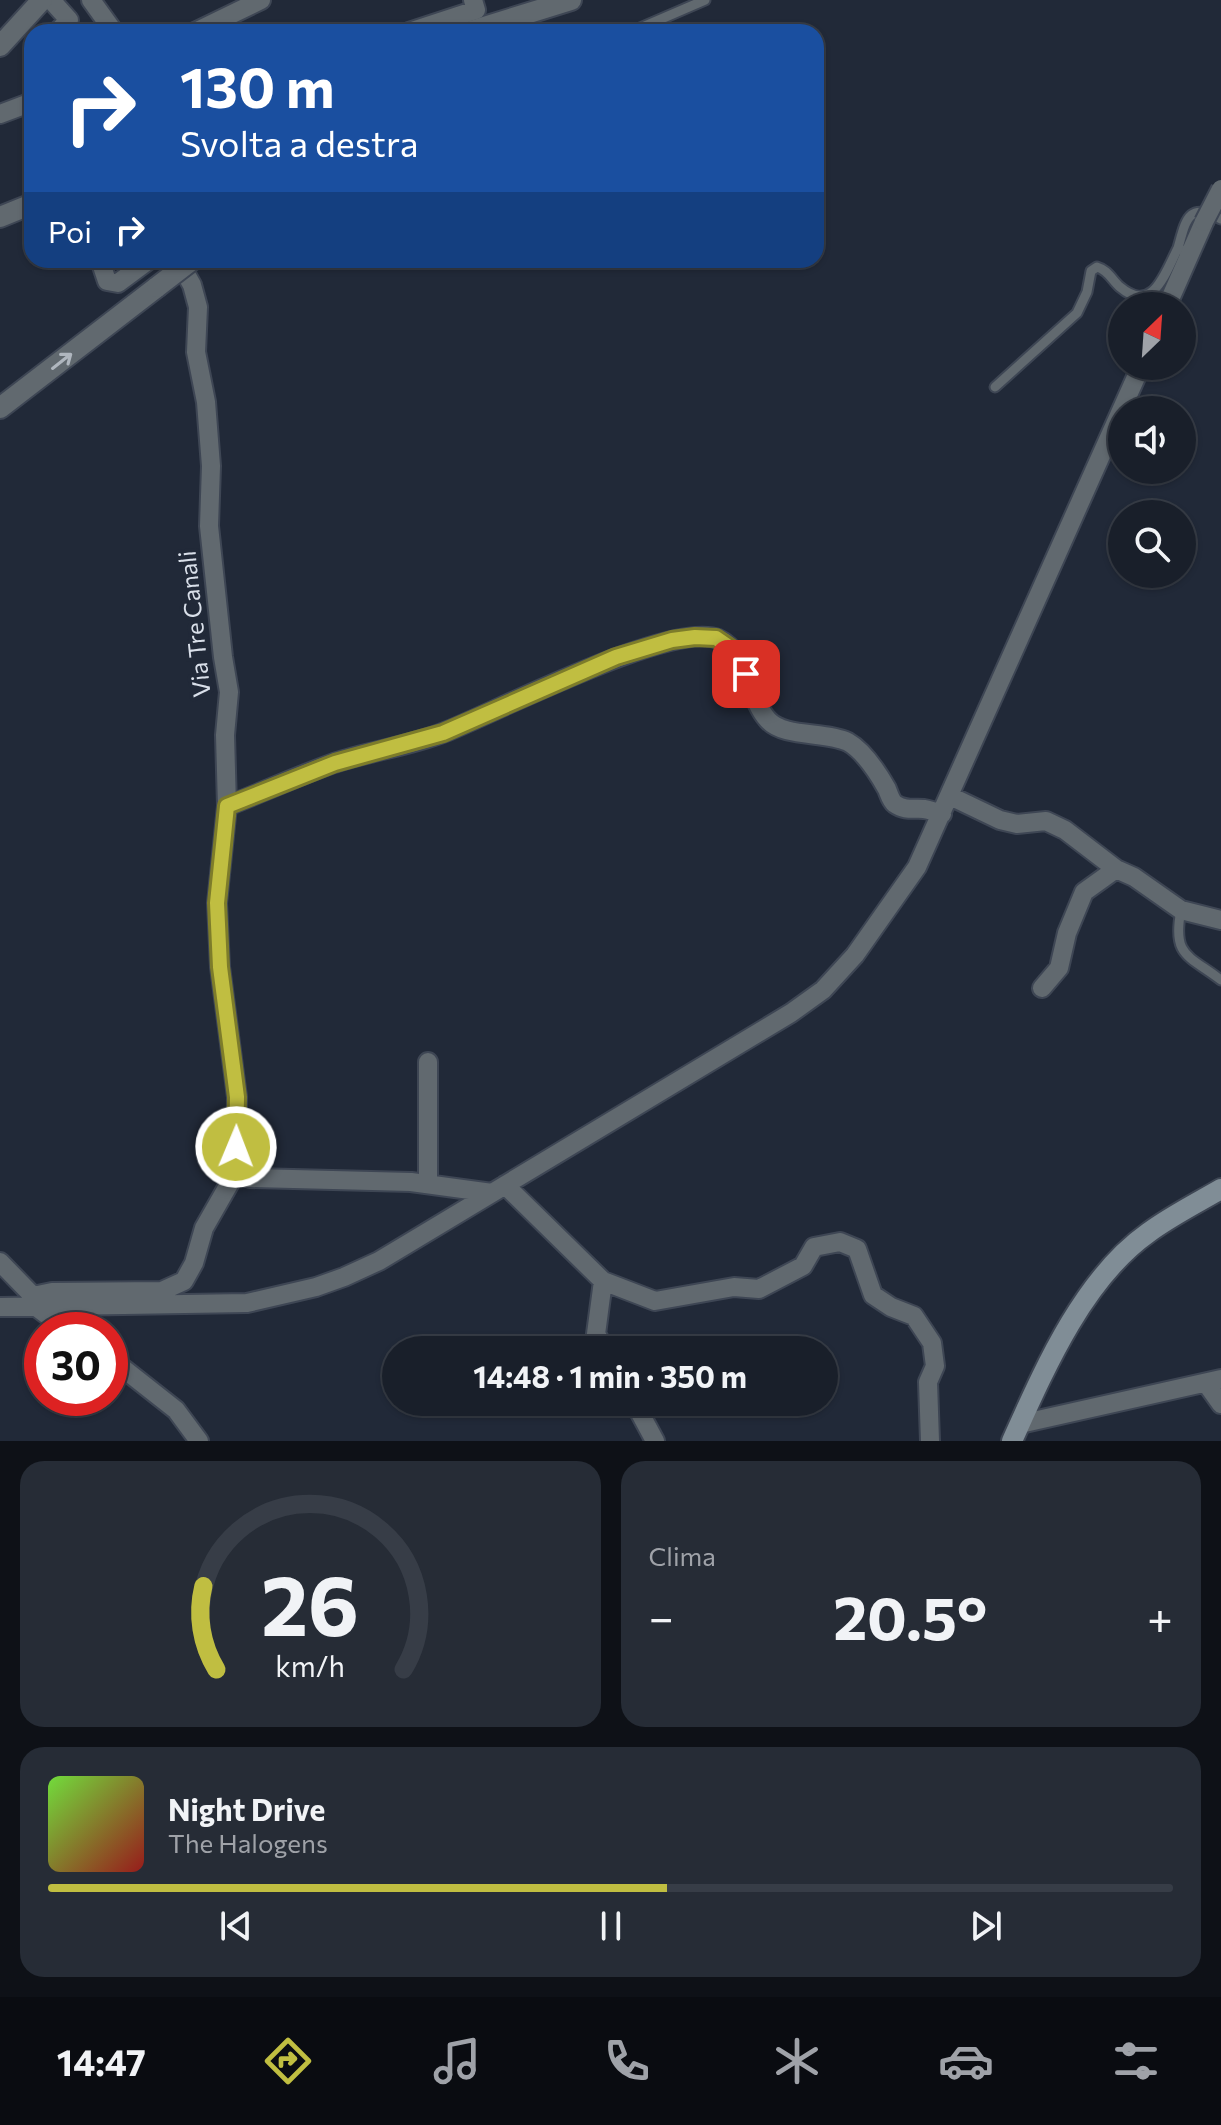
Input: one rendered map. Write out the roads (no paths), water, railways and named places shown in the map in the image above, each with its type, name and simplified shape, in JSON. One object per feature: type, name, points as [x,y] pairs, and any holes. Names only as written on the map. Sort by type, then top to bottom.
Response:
[{"type":"main road","points":[[1016,1433],[1062,1340],[1084,1302],[1113,1265],[1147,1234],[1221,1189]]},
{"type":"street","points":[[91,0],[108,24]]},
{"type":"street","points":[[212,24],[261,0]]},
{"type":"street","points":[[433,24],[476,10],[473,0]]},
{"type":"street","points":[[493,24],[571,0]]},
{"type":"street","points":[[0,46],[40,2],[69,20],[65,24]]},
{"type":"street","points":[[519,24],[544,8]]},
{"type":"street","points":[[0,114],[24,105]]},
{"type":"street","points":[[1171,292],[1184,251],[1213,220],[1221,189]]},
{"type":"street","points":[[0,217],[24,207]]},
{"type":"street","points":[[103,268],[107,281],[118,283],[138,268]]},
{"type":"street","points":[[0,408],[178,268]]},
{"type":"street","name":"Via Tre Canali","points":[[34,1302],[52,1292],[162,1291],[184,1281],[194,1263],[204,1228],[236,1172],[237,1097],[220,967],[217,903],[227,806],[225,735],[229,692],[209,526],[211,466],[206,402],[196,352],[198,307],[186,268]]},
{"type":"street","points":[[0,1307],[34,1302],[247,1303],[316,1287],[344,1277],[379,1261],[791,1013],[823,990],[855,955],[917,867],[1135,380]]},
{"type":"street","points":[[227,806],[335,763],[443,733],[616,657],[672,640],[695,637],[716,638],[732,649],[769,722],[785,730],[832,736],[851,743],[865,756],[893,803],[907,810],[927,809],[942,814]]},
{"type":"street","points":[[950,796],[1000,820],[1017,824],[1046,821],[1065,830],[1116,869],[1134,877],[1181,910],[1221,920]]},
{"type":"street","points":[[1042,988],[1059,968],[1067,933],[1084,892],[1116,869]]},
{"type":"street","points":[[428,1062],[428,1184]]},
{"type":"street","points":[[236,1172],[250,1178],[411,1182],[498,1189],[603,1281],[655,1301],[734,1287],[759,1289],[803,1266],[814,1247],[840,1242],[857,1249],[873,1295],[891,1307],[914,1316],[932,1343],[935,1366],[928,1382],[930,1441]]},
{"type":"street","points":[[0,1262],[46,1312]]},
{"type":"street","points":[[597,1336],[603,1281]]},
{"type":"street","points":[[128,1372],[176,1410],[199,1441]]},
{"type":"street","points":[[1016,1433],[1213,1381],[1221,1404]]},
{"type":"street","points":[[642,1416],[655,1441]]},
{"type":"lane","points":[[650,24],[705,0]]},
{"type":"lane","points":[[995,387],[1077,313],[1087,292],[1091,271],[1097,267],[1104,269],[1118,285],[1140,298],[1148,296],[1156,288],[1184,251]]},
{"type":"lane","points":[[1181,910],[1177,933],[1181,950],[1221,980]]}]
